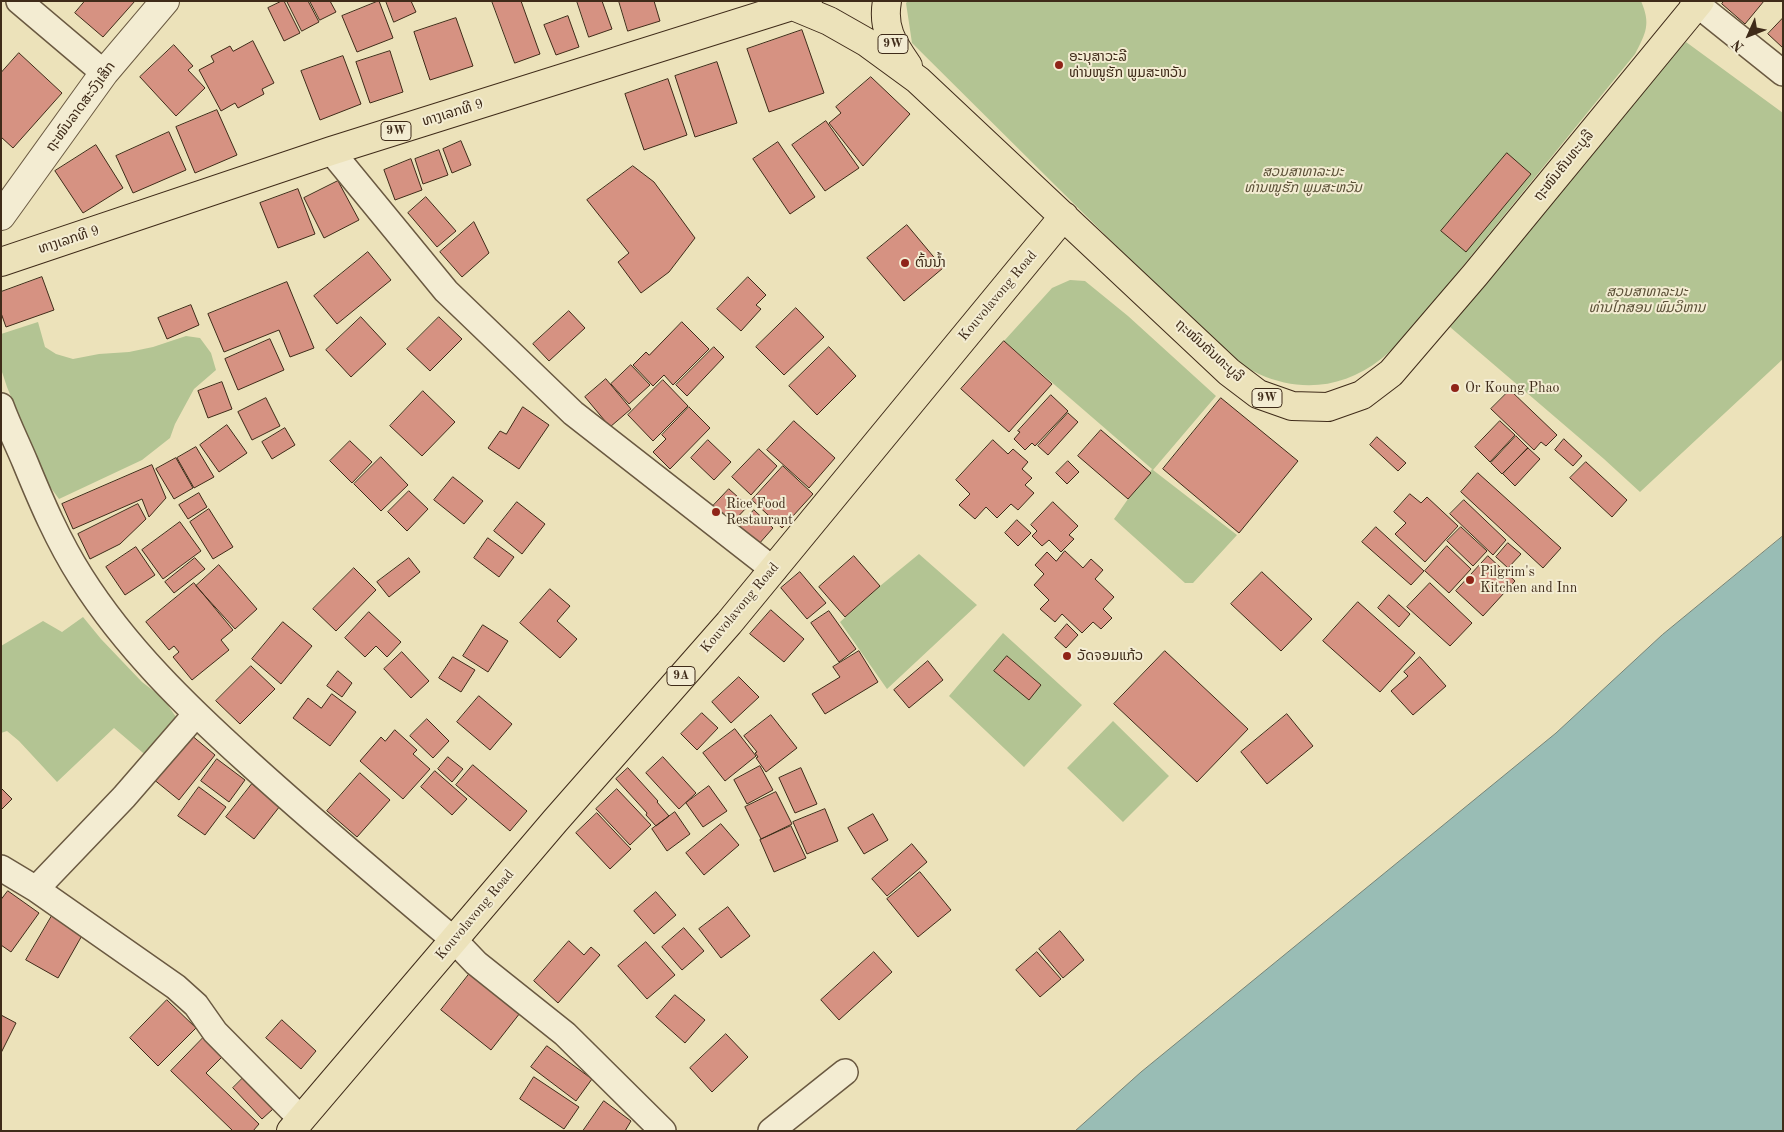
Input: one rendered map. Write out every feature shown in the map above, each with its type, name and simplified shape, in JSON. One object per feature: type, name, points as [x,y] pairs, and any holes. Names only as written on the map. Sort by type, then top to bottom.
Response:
[{"type":"main road","name":"9W","points":[[887,1],[885,14],[891,41],[918,80]]},
{"type":"main road","name":"ຖະໜົນຄັນທະບູລີ","points":[[800,4],[866,42],[918,80],[1229,372],[1258,394],[1292,406],[1328,407],[1362,395],[1391,373],[1475,274],[1697,3]]},
{"type":"main road","name":"ທາງເລກທີ 9","points":[[1,262],[331,151],[800,4]]},
{"type":"main road","name":"Kouvolavong Road","points":[[296,1125],[555,821],[774,570],[1064,216]]},
{"type":"street","points":[[20,1],[104,72]]},
{"type":"street","name":"ຖະໜົນລາດສະວົງເສິກ","points":[[1,216],[104,72],[165,1]]},
{"type":"street","points":[[1697,3],[1783,73]]},
{"type":"street","points":[[331,151],[446,291],[573,413],[774,570]]},
{"type":"street","points":[[1,406],[32,479],[81,577],[110,618],[154,672],[196,714],[288,798],[454,940],[476,963],[565,1034],[663,1131]]},
{"type":"street","points":[[36,889],[124,798],[196,714]]},
{"type":"street","points":[[1,868],[36,889],[176,987],[196,1005],[214,1032],[296,1125]]},
{"type":"street","points":[[771,1131],[845,1072]]},
{"type":"green space","name":"ສວນສາທາລະນະ ທ່ານໜູຮັກ ພູມສະຫວັນ","points":[[908,1],[1641,1],[1646,16],[1646,28],[1635,54],[1411,330],[1385,356],[1367,369],[1337,382],[1306,385],[1275,380],[1252,371],[1207,336],[912,43],[906,3]]},
{"type":"green space","name":"ສວນສາທາລະນະ ທ່ານໄກສອນ ພົມວິຫານ","points":[[1686,42],[1783,113],[1783,359],[1640,492],[1450,327],[1659,71]]},
{"type":"green space","points":[[1070,280],[1085,281],[1128,316],[1216,396],[1153,470],[1237,535],[1193,583],[1185,583],[1114,519],[1152,469],[1004,341],[1052,288]]},
{"type":"green space","points":[[38,322],[45,347],[56,354],[73,359],[99,354],[129,352],[153,347],[186,336],[200,338],[211,353],[216,370],[194,389],[175,424],[170,438],[142,460],[59,499],[45,480],[1,369],[1,334]]},
{"type":"green space","points":[[919,554],[977,605],[887,689],[840,622]]},
{"type":"green space","points":[[83,617],[142,682],[163,698],[176,717],[178,726],[149,758],[114,728],[57,782],[19,741],[7,731],[1,733],[1,646],[43,621],[62,632]]},
{"type":"green space","points":[[1003,633],[1082,705],[1024,767],[949,696]],"holes":[[[1007,656],[1041,685],[1029,699],[995,671]]]},
{"type":"green space","points":[[1113,721],[1169,776],[1123,822],[1067,768]]},
{"type":"water","points":[[1783,536],[1783,1131],[1075,1131],[1141,1072],[1556,733],[1662,635]]},
{"type":"building","points":[[85,1],[135,1],[103,37],[75,13]]},
{"type":"building","points":[[284,1],[300,33],[284,41],[268,8]]},
{"type":"building","points":[[287,1],[308,1],[319,22],[302,31]]},
{"type":"building","points":[[310,1],[330,1],[336,12],[320,20]]},
{"type":"building","points":[[379,1],[393,38],[357,52],[342,16]]},
{"type":"building","points":[[386,1],[411,1],[416,12],[394,22]]},
{"type":"building","points":[[492,1],[521,1],[540,54],[515,63]]},
{"type":"building","points":[[577,1],[602,1],[612,29],[589,37]]},
{"type":"building","points":[[619,1],[654,1],[660,21],[628,31]]},
{"type":"building","points":[[1724,1],[1764,1],[1745,24],[1722,4]]},
{"type":"building","points":[[568,16],[579,47],[556,55],[544,25]]},
{"type":"building","points":[[456,18],[473,66],[430,80],[414,32]]},
{"type":"building","points":[[1783,18],[1783,48],[1768,34]]},
{"type":"building","points":[[802,30],[824,93],[769,112],[747,49]]},
{"type":"building","points":[[253,41],[274,83],[262,89],[264,94],[238,108],[235,103],[221,111],[199,70],[214,62],[211,56],[230,46],[233,51]]},
{"type":"building","points":[[174,45],[193,66],[188,70],[205,88],[176,116],[140,77]]},
{"type":"building","points":[[390,51],[403,92],[370,103],[356,62]]},
{"type":"building","points":[[19,53],[62,93],[13,148],[1,137],[1,73]]},
{"type":"building","points":[[343,56],[361,104],[320,120],[301,71]]},
{"type":"building","points":[[717,62],[737,123],[695,137],[675,76]]},
{"type":"building","points":[[871,77],[910,114],[863,166],[829,123],[841,113],[836,107]]},
{"type":"building","points":[[668,79],[687,135],[644,150],[625,94]]},
{"type":"building","points":[[217,110],[237,155],[195,173],[176,127]]},
{"type":"building","points":[[826,121],[859,168],[825,191],[792,145]]},
{"type":"building","points":[[169,132],[186,170],[133,193],[116,156]]},
{"type":"building","points":[[461,141],[471,165],[452,173],[443,149]]},
{"type":"building","points":[[778,142],[815,197],[790,214],[753,159]]},
{"type":"building","points":[[96,145],[123,188],[83,213],[55,171]]},
{"type":"building","points":[[439,150],[448,175],[423,184],[415,159]]},
{"type":"building","points":[[1507,153],[1531,174],[1466,252],[1441,231]]},
{"type":"building","points":[[411,159],[422,190],[395,200],[384,170]]},
{"type":"building","points":[[633,166],[654,182],[695,238],[669,272],[641,293],[618,262],[629,253],[587,200]]},
{"type":"building","points":[[338,181],[359,220],[324,238],[304,198]]},
{"type":"building","points":[[298,189],[315,234],[278,248],[260,203]]},
{"type":"building","points":[[426,197],[456,231],[437,247],[408,213]]},
{"type":"building","points":[[474,222],[489,253],[462,277],[440,252]]},
{"type":"building","name":"ຕົ້ນນໍ້າ","points":[[907,225],[943,268],[904,301],[867,258]]},
{"type":"building","points":[[368,252],[391,280],[337,324],[314,296]]},
{"type":"building","points":[[42,277],[54,310],[6,327],[1,313],[1,292]]},
{"type":"building","points":[[748,277],[766,295],[756,305],[761,309],[741,331],[717,309]]},
{"type":"building","points":[[287,282],[314,348],[290,357],[279,330],[224,352],[208,314]]},
{"type":"building","points":[[191,305],[199,325],[167,339],[158,318]]},
{"type":"building","points":[[796,308],[824,337],[784,375],[756,347]]},
{"type":"building","points":[[569,311],[585,328],[549,361],[533,344]]},
{"type":"building","points":[[361,317],[386,344],[351,377],[326,350]]},
{"type":"building","points":[[439,317],[462,339],[430,371],[407,349]]},
{"type":"building","points":[[682,322],[709,349],[673,385],[664,375],[653,386],[633,365],[646,352],[649,355]]},
{"type":"building","points":[[270,339],[284,370],[238,390],[225,359]]},
{"type":"building","points":[[1004,341],[1052,384],[1009,432],[961,389]]},
{"type":"building","points":[[714,347],[724,357],[687,396],[676,385]]},
{"type":"building","points":[[829,347],[856,376],[817,415],[789,386]]},
{"type":"building","points":[[631,365],[650,385],[629,404],[611,384]]},
{"type":"building","points":[[606,379],[631,409],[610,427],[585,397]]},
{"type":"building","points":[[663,380],[688,406],[653,441],[628,415]]},
{"type":"building","points":[[222,382],[232,409],[208,418],[198,391]]},
{"type":"building","points":[[1510,390],[1557,435],[1546,446],[1541,442],[1534,450],[1491,409]]},
{"type":"building","points":[[423,391],[455,422],[422,456],[390,426]]},
{"type":"building","points":[[1051,395],[1068,411],[1035,446],[1032,443],[1025,450],[1014,439],[1020,432],[1018,431]]},
{"type":"building","points":[[266,398],[280,426],[252,440],[238,412]]},
{"type":"building","points":[[1221,398],[1298,461],[1239,533],[1163,469]]},
{"type":"building","points":[[523,407],[549,425],[519,469],[488,448],[500,431],[506,434]]},
{"type":"building","points":[[689,407],[710,428],[670,469],[653,452],[666,439],[662,435]]},
{"type":"building","points":[[1068,413],[1078,422],[1048,455],[1038,446]]},
{"type":"building","points":[[794,421],[835,458],[809,488],[767,450]]},
{"type":"building","points":[[1500,421],[1515,435],[1490,462],[1475,447]]},
{"type":"building","points":[[227,425],[247,453],[219,472],[200,445]]},
{"type":"building","points":[[285,428],[295,445],[272,459],[262,442]]},
{"type":"building","points":[[1101,430],[1151,473],[1128,499],[1078,456]]},
{"type":"building","points":[[1516,436],[1528,448],[1502,474],[1491,463]]},
{"type":"building","points":[[1377,437],[1406,463],[1398,471],[1370,445]]},
{"type":"building","points":[[1564,439],[1582,456],[1573,466],[1555,450]]},
{"type":"building","points":[[708,440],[731,462],[714,480],[691,458]]},
{"type":"building","points":[[993,440],[1008,454],[1013,449],[1028,462],[1022,469],[1032,478],[1025,485],[1034,493],[1018,510],[1011,504],[997,518],[986,507],[975,519],[959,505],[970,494],[956,480]]},
{"type":"building","points":[[350,441],[372,462],[352,483],[330,461]]},
{"type":"building","points":[[196,447],[214,477],[194,488],[177,458]]},
{"type":"building","points":[[1528,448],[1540,459],[1515,486],[1503,474]]},
{"type":"building","points":[[759,449],[777,466],[751,495],[732,477]]},
{"type":"building","points":[[381,457],[408,485],[381,511],[354,484]]},
{"type":"building","points":[[176,458],[193,488],[174,499],[156,469]]},
{"type":"building","points":[[1068,461],[1079,472],[1067,484],[1056,473]]},
{"type":"building","points":[[1586,462],[1627,500],[1612,517],[1570,478]]},
{"type":"building","points":[[152,465],[166,498],[149,517],[142,499],[73,529],[62,504]]},
{"type":"building","points":[[783,466],[813,494],[782,528],[752,500]]},
{"type":"building","points":[[1478,473],[1561,548],[1543,568],[1461,492]]},
{"type":"building","points":[[453,477],[483,501],[464,524],[434,500]]},
{"type":"building","points":[[729,489],[748,506],[732,523],[713,506]]},
{"type":"building","points":[[409,491],[428,509],[407,531],[388,512]]},
{"type":"building","points":[[199,493],[207,507],[188,519],[179,505]]},
{"type":"building","points":[[1410,494],[1421,503],[1427,497],[1458,526],[1425,562],[1395,534],[1406,523],[1394,512]]},
{"type":"building","points":[[1464,500],[1506,540],[1493,555],[1450,514]]},
{"type":"building","points":[[517,502],[545,524],[522,554],[494,531]]},
{"type":"building","points":[[1053,502],[1078,526],[1069,535],[1074,539],[1061,552],[1049,540],[1042,546],[1032,536],[1037,531],[1031,525]]},
{"type":"building","points":[[138,504],[146,519],[120,544],[90,559],[78,534]]},
{"type":"building","points":[[209,509],[233,547],[213,559],[190,522]]},
{"type":"building","points":[[754,510],[773,528],[758,545],[739,528]]},
{"type":"building","points":[[1017,520],[1031,533],[1018,546],[1005,533]]},
{"type":"building","points":[[180,522],[201,551],[163,579],[142,550]]},
{"type":"building","points":[[1376,527],[1424,571],[1411,585],[1362,542]]},
{"type":"building","points":[[1461,527],[1487,551],[1473,566],[1447,541]]},
{"type":"building","points":[[488,538],[514,557],[499,577],[474,558]]},
{"type":"building","points":[[1508,543],[1521,554],[1508,568],[1496,557]]},
{"type":"building","points":[[1447,546],[1471,569],[1449,593],[1425,571]]},
{"type":"building","points":[[136,547],[155,575],[125,595],[106,567]]},
{"type":"building","points":[[1065,551],[1083,568],[1091,559],[1103,570],[1095,579],[1114,597],[1103,609],[1112,618],[1101,629],[1093,622],[1082,633],[1062,614],[1055,622],[1040,609],[1049,600],[1034,585],[1044,574],[1035,565],[1047,552],[1056,561]]},
{"type":"building","points":[[854,556],[880,586],[845,617],[819,587]]},
{"type":"building","points":[[1488,556],[1515,581],[1483,616],[1456,591]]},
{"type":"building","points":[[195,558],[205,569],[174,593],[165,582]]},
{"type":"building","points":[[409,558],[420,572],[389,597],[377,582]]},
{"type":"building","points":[[219,565],[257,609],[235,629],[196,586]]},
{"type":"building","points":[[354,568],[376,590],[336,631],[313,609]]},
{"type":"building","points":[[800,572],[826,603],[807,619],[781,588]]},
{"type":"building","points":[[1262,572],[1312,619],[1281,651],[1231,604]]},
{"type":"building","points":[[194,583],[233,630],[221,640],[229,650],[192,680],[173,657],[179,652],[174,646],[169,650],[146,622]]},
{"type":"building","points":[[1430,583],[1472,623],[1450,646],[1407,607]]},
{"type":"building","points":[[550,589],[570,606],[557,621],[577,639],[560,658],[520,623]]},
{"type":"building","points":[[1389,595],[1410,614],[1399,627],[1378,608]]},
{"type":"building","points":[[1358,602],[1415,653],[1380,692],[1323,641]]},
{"type":"building","points":[[771,610],[804,639],[784,662],[750,634]]},
{"type":"building","points":[[829,611],[856,649],[839,662],[811,623]]},
{"type":"building","points":[[369,612],[401,642],[387,657],[376,646],[365,657],[345,638]]},
{"type":"building","points":[[283,622],[312,646],[281,684],[252,659]]},
{"type":"building","points":[[1067,624],[1078,635],[1066,648],[1055,638]]},
{"type":"building","points":[[483,625],[508,641],[488,672],[463,656]]},
{"type":"building","points":[[859,651],[878,682],[825,714],[812,694],[840,677],[833,667]]},
{"type":"building","points":[[1165,651],[1248,729],[1197,782],[1114,704]]},
{"type":"building","points":[[402,652],[429,681],[411,698],[384,669]]},
{"type":"building","points":[[1007,656],[1041,685],[1029,700],[994,671]]},
{"type":"building","points":[[453,657],[475,670],[461,692],[439,678]]},
{"type":"building","points":[[1420,657],[1446,686],[1413,715],[1391,691],[1408,676],[1404,672]]},
{"type":"building","points":[[928,661],[943,680],[909,708],[894,690]]},
{"type":"building","points":[[251,666],[275,689],[240,724],[216,701]]},
{"type":"building","points":[[338,671],[352,683],[342,697],[327,686]]},
{"type":"building","points":[[739,677],[759,697],[731,723],[712,702]]},
{"type":"building","points":[[332,694],[356,712],[330,746],[293,718],[308,698],[321,708]]},
{"type":"building","points":[[479,696],[512,724],[490,750],[457,722]]},
{"type":"building","points":[[702,713],[718,728],[697,750],[681,734]]},
{"type":"building","points":[[1287,714],[1313,746],[1267,784],[1241,752]]},
{"type":"building","points":[[771,715],[797,748],[766,772],[756,758],[758,757],[755,753],[757,752],[744,736]]},
{"type":"building","points":[[427,719],[449,741],[433,758],[410,736]]},
{"type":"building","points":[[184,729],[215,755],[179,800],[147,774]]},
{"type":"building","points":[[735,729],[756,756],[725,781],[703,753]]},
{"type":"building","points":[[395,730],[417,750],[413,754],[430,769],[403,799],[360,761],[381,737],[385,741]]},
{"type":"building","points":[[448,757],[463,769],[452,782],[438,769]]},
{"type":"building","points":[[663,757],[696,793],[679,809],[646,773]]},
{"type":"building","points":[[217,759],[245,780],[229,802],[201,781]]},
{"type":"building","points":[[473,765],[527,811],[510,831],[456,785]]},
{"type":"building","points":[[760,766],[773,790],[747,804],[734,780]]},
{"type":"building","points":[[628,768],[669,816],[656,826],[646,815],[647,813],[616,779]]},
{"type":"building","points":[[801,768],[817,804],[795,813],[779,778]]},
{"type":"building","points":[[435,771],[467,799],[452,815],[421,787]]},
{"type":"building","points":[[360,773],[390,800],[357,837],[327,811]]},
{"type":"building","points":[[252,784],[280,806],[254,839],[226,817]]},
{"type":"building","points":[[709,786],[727,811],[703,827],[686,803]]},
{"type":"building","points":[[199,787],[226,807],[205,835],[178,816]]},
{"type":"building","points":[[1,788],[12,799],[1,810]]},
{"type":"building","points":[[617,789],[651,825],[630,845],[596,809]]},
{"type":"building","points":[[776,792],[792,824],[761,839],[745,807]]},
{"type":"building","points":[[825,809],[838,841],[807,854],[793,822]]},
{"type":"building","points":[[675,812],[690,834],[667,851],[652,829]]},
{"type":"building","points":[[597,813],[631,849],[610,869],[576,833]]},
{"type":"building","points":[[873,814],[888,840],[864,854],[848,828]]},
{"type":"building","points":[[721,824],[739,845],[704,875],[686,853]]},
{"type":"building","points":[[791,826],[806,858],[774,872],[760,840]]},
{"type":"building","points":[[912,844],[927,862],[887,896],[872,879]]},
{"type":"building","points":[[920,872],[951,910],[918,937],[887,899]]},
{"type":"building","points":[[8,891],[39,913],[11,952],[1,945],[1,900]]},
{"type":"building","points":[[656,892],[676,915],[654,934],[634,911]]},
{"type":"building","points":[[728,907],[750,936],[721,958],[699,929]]},
{"type":"building","points":[[53,914],[84,932],[58,978],[26,960]]},
{"type":"building","points":[[684,928],[704,951],[682,970],[662,947]]},
{"type":"building","points":[[1060,931],[1084,960],[1063,978],[1039,949]]},
{"type":"building","points":[[569,941],[584,955],[591,947],[600,955],[558,1003],[534,981]]},
{"type":"building","points":[[646,942],[675,975],[647,999],[618,966]]},
{"type":"building","points":[[874,952],[892,972],[839,1020],[821,1000]]},
{"type":"building","points":[[1037,952],[1061,979],[1040,997],[1016,970]]},
{"type":"building","points":[[470,973],[520,1013],[491,1050],[441,1010]]},
{"type":"building","points":[[675,995],[705,1020],[685,1043],[656,1017]]},
{"type":"building","points":[[167,1000],[196,1028],[158,1066],[130,1038]]},
{"type":"building","points":[[1,1015],[16,1023],[1,1053]]},
{"type":"building","points":[[282,1020],[316,1051],[301,1069],[266,1038]]},
{"type":"building","points":[[726,1034],[748,1057],[712,1092],[690,1068]]},
{"type":"building","points":[[203,1038],[222,1057],[206,1073],[259,1124],[253,1131],[233,1131],[171,1071]]},
{"type":"building","points":[[547,1046],[592,1079],[576,1101],[531,1067]]},
{"type":"building","points":[[534,1077],[579,1107],[564,1129],[520,1099]]},
{"type":"building","points":[[243,1078],[273,1109],[262,1119],[233,1088]]},
{"type":"building","points":[[604,1101],[631,1121],[625,1131],[583,1131]]},
{"type":"place","name":"ອະນຸສາວະລີ ທ່ານໜູຮັກ ພູມສະຫວັນ","points":[[1059,65]]},
{"type":"place","name":"ຕົ້ນນໍ້າ","points":[[905,263]]},
{"type":"place","name":"Or Koung Phao","points":[[1455,388]]},
{"type":"place","name":"Rice Food Restaurant","points":[[716,512]]},
{"type":"place","name":"Pilgrim's Kitchen and Inn","points":[[1470,580]]},
{"type":"place","name":"ວັດຈອມແກ້ວ","points":[[1067,656]]}]
